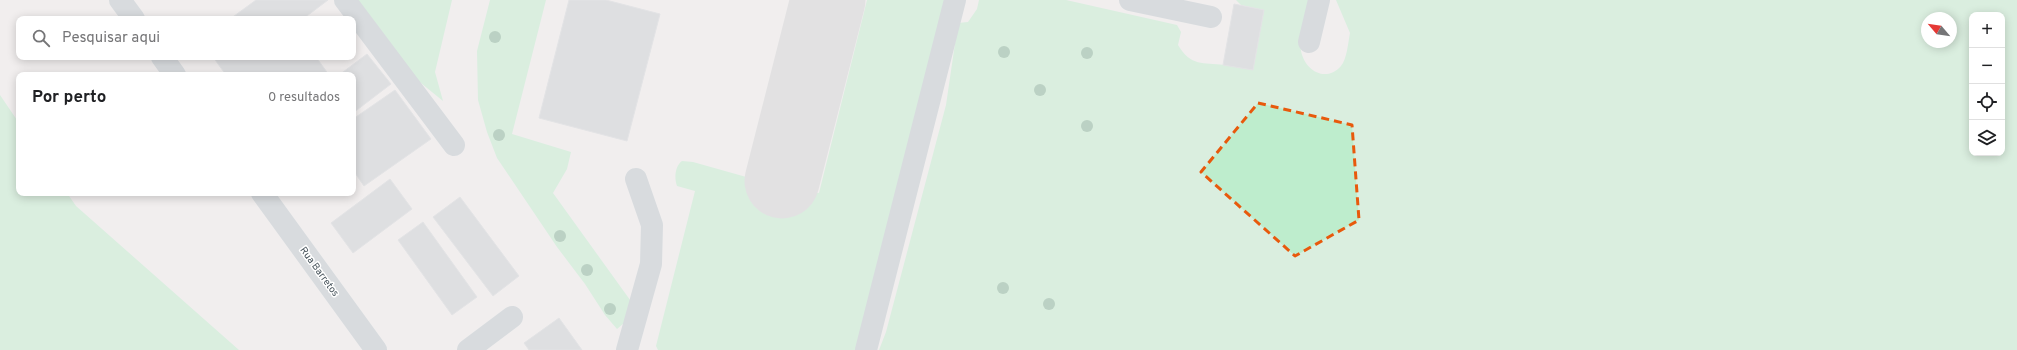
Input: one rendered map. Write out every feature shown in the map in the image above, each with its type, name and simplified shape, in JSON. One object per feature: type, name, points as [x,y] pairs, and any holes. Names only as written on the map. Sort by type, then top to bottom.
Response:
[{"type":"street","points":[[120,0],[132,16]]},
{"type":"street","points":[[345,0],[454,145]]},
{"type":"street","points":[[866,350],[954,0]]},
{"type":"street","points":[[1130,0],[1211,17]]},
{"type":"street","points":[[1309,42],[1319,0]]},
{"type":"street","points":[[164,60],[173,72]]},
{"type":"street","points":[[627,350],[651,264],[652,225],[636,180]]},
{"type":"street","name":"Rua Barretos","points":[[264,196],[376,350]]},
{"type":"street","points":[[468,350],[512,317]]},
{"type":"highlighted area","points":[[1258,103],[1352,125],[1359,220],[1295,256],[1201,172]]},
{"type":"green space","points":[[345,0],[452,0],[435,72],[443,101],[384,53]]},
{"type":"green space","points":[[490,0],[546,0],[512,134],[571,152],[567,169],[553,193],[638,311],[617,329],[605,315],[585,284],[557,247],[497,158],[487,132],[478,100],[477,51]]},
{"type":"green space","points":[[867,0],[954,0],[866,350],[658,350],[656,346],[695,191],[677,186],[675,176],[678,166],[682,161],[693,162],[782,187],[819,193]]},
{"type":"green space","points":[[979,0],[1066,0],[1177,25],[1181,32],[1178,45],[1188,57],[1193,60],[1253,70],[1264,10],[1241,5],[1236,0],[1311,0],[1302,33],[1301,51],[1303,58],[1311,69],[1323,74],[1329,74],[1335,71],[1343,63],[1350,33],[1336,0],[2017,0],[2017,350],[879,350],[886,332],[946,105],[958,23],[968,22],[977,9]]},
{"type":"green space","points":[[0,95],[16,119],[16,196],[69,196],[76,206],[239,350],[0,350]]},
{"type":"building","points":[[256,0],[328,0],[307,16],[234,16]]},
{"type":"building","points":[[569,0],[606,0],[660,14],[627,141],[539,118]]},
{"type":"building","points":[[1234,4],[1264,10],[1253,70],[1223,65]]},
{"type":"building","points":[[367,54],[391,84],[356,111],[356,72],[343,72]]},
{"type":"building","points":[[215,60],[318,60],[327,72],[224,72]]},
{"type":"building","points":[[395,90],[431,139],[364,186],[356,174],[356,117]]},
{"type":"building","points":[[390,179],[412,209],[353,253],[331,223]]},
{"type":"building","points":[[460,197],[519,276],[493,296],[433,217]]},
{"type":"building","points":[[423,222],[477,297],[452,315],[398,240]]},
{"type":"building","points":[[559,318],[582,350],[529,350],[524,343]]},
{"type":"taxiway","points":[[782,181],[828,0]]}]
